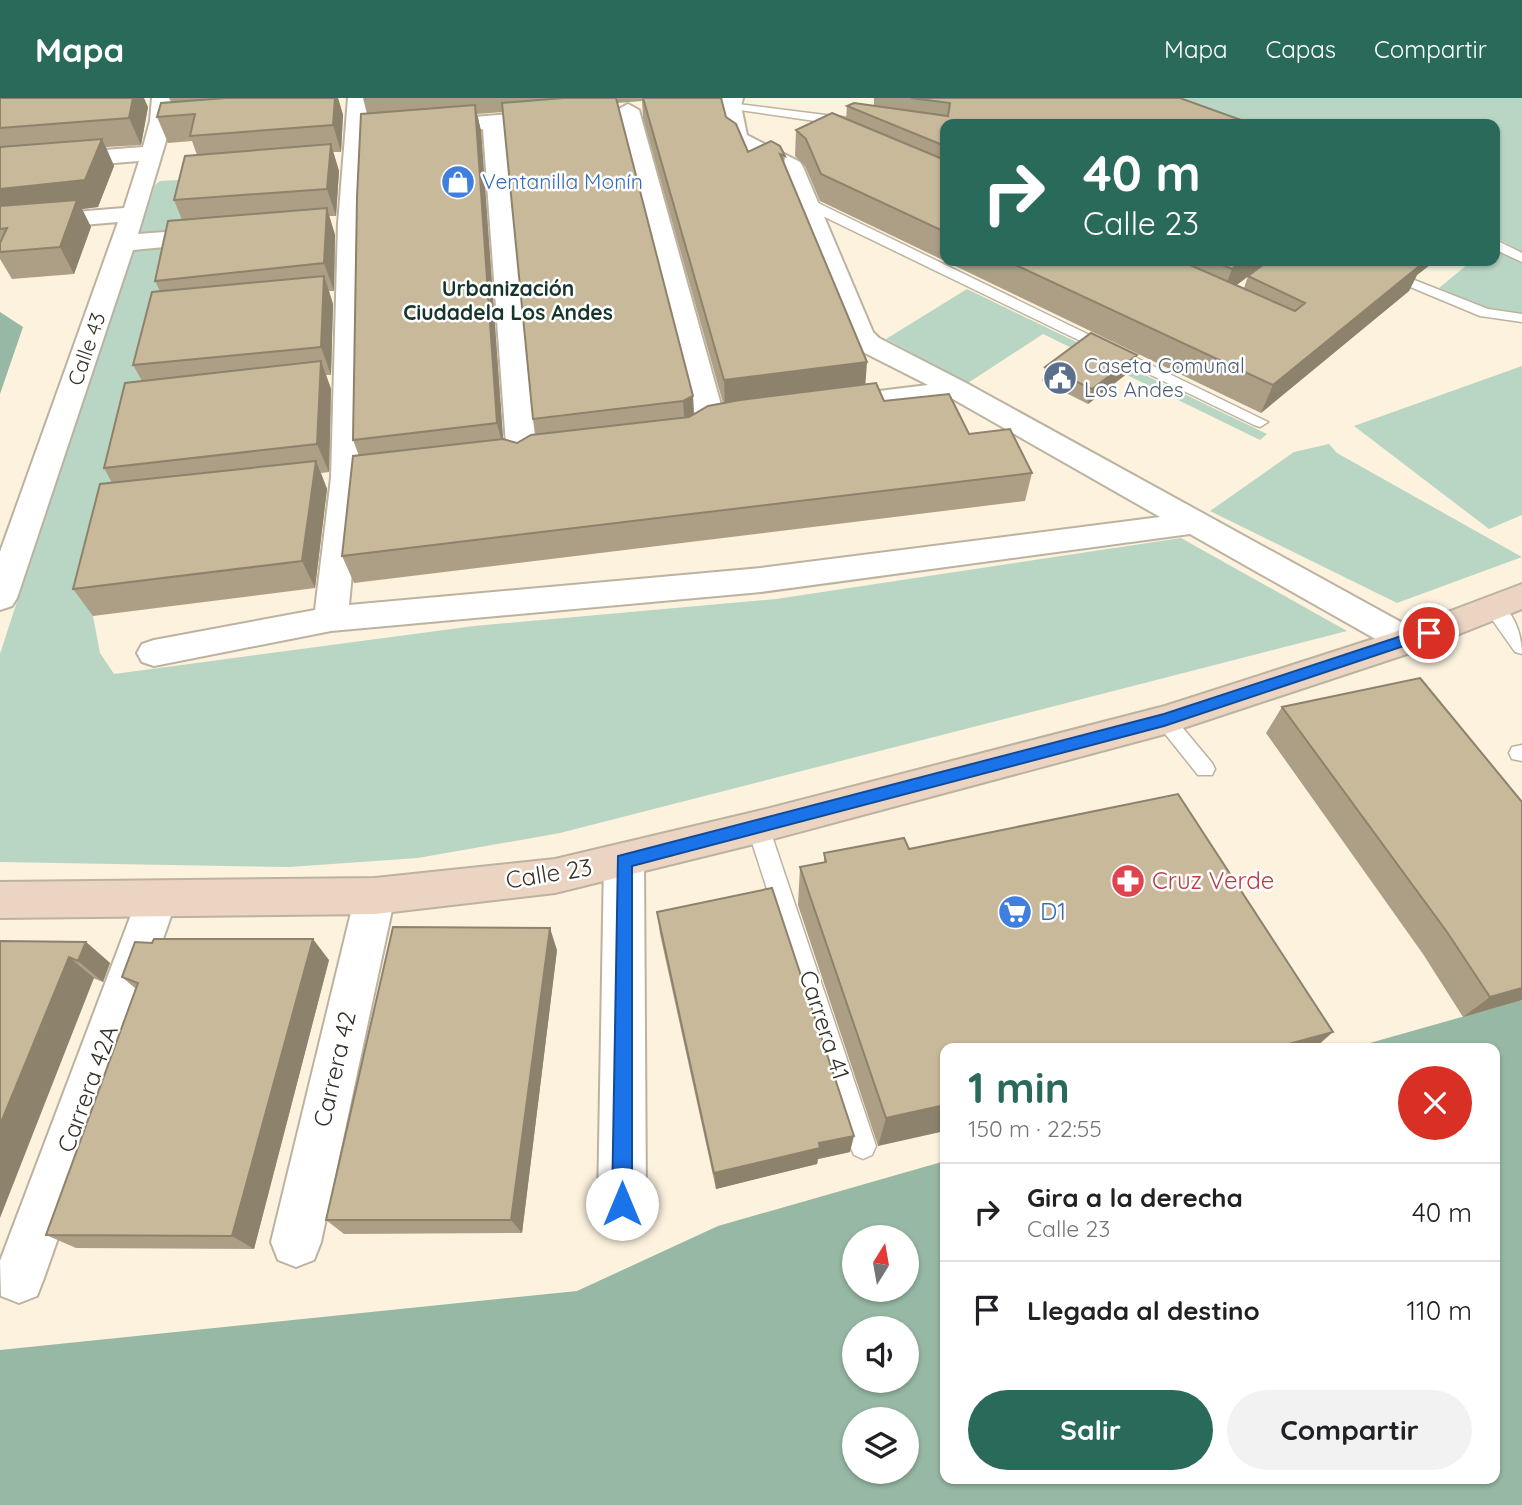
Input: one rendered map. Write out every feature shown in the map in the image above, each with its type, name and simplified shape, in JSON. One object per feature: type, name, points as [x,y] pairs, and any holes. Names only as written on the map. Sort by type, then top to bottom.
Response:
[{"type":"main road","name":"Calle 23","points":[[0,900],[375,896],[555,876],[758,827],[1164,720],[1407,641],[1508,602]]},
{"type":"street","points":[[136,99],[165,109]]},
{"type":"street","points":[[331,619],[346,478],[340,381],[342,297],[337,225],[354,160],[356,132],[349,103]]},
{"type":"street","points":[[724,103],[737,138],[792,167],[861,335],[869,344],[958,390],[1407,641]]},
{"type":"street","points":[[601,113],[654,108]]},
{"type":"street","name":"Calle 43","points":[[0,598],[124,243],[165,109]]},
{"type":"street","points":[[628,110],[707,427],[767,413]]},
{"type":"street","points":[[411,128],[574,115]]},
{"type":"street","points":[[493,121],[522,458]]},
{"type":"street","points":[[356,132],[383,130]]},
{"type":"street","points":[[326,162],[354,160]]},
{"type":"street","points":[[0,165],[149,165],[174,175]]},
{"type":"street","points":[[0,225],[132,214]]},
{"type":"street","points":[[124,243],[244,233]]},
{"type":"street","points":[[808,408],[958,390]]},
{"type":"street","points":[[155,653],[331,619],[761,580],[1192,523]]},
{"type":"street","points":[[622,1204],[624,861]]},
{"type":"street","name":"Carrera 42","points":[[296,1242],[375,896]]},
{"type":"street","name":"Carrera 42A","points":[[19,1279],[157,899]]},
{"type":"lane","points":[[724,103],[867,124]]},
{"type":"lane","points":[[789,114],[837,135]]},
{"type":"lane","points":[[807,203],[1260,422]]},
{"type":"lane","points":[[1500,246],[1522,258]]},
{"type":"lane","points":[[1368,266],[1485,313],[1522,318]]},
{"type":"lane","points":[[1508,602],[1522,647]]},
{"type":"lane","points":[[1164,720],[1205,769]]},
{"type":"lane","name":"Carrera 41","points":[[758,827],[863,1146]]},
{"type":"green space","points":[[1139,98],[1522,98],[1522,252],[1500,240],[1500,119],[1208,119]]},
{"type":"green space","points":[[197,179],[185,231],[143,236],[139,233],[155,185],[160,181]]},
{"type":"green space","points":[[181,245],[93,616],[100,653],[114,674],[474,626],[776,599],[1181,538],[1347,631],[560,833],[418,858],[289,867],[0,862],[0,654],[130,252],[136,248]]},
{"type":"green space","points":[[1500,251],[1522,263],[1522,313],[1488,308],[1439,288],[1466,266],[1500,266]]},
{"type":"green space","points":[[967,289],[1267,434],[1260,440],[1043,334],[968,383],[886,339]]},
{"type":"green space","points":[[0,312],[23,327],[0,394]]},
{"type":"green space","points":[[1522,366],[1522,515],[1489,529],[1354,426]]},
{"type":"green space","points":[[1329,444],[1337,453],[1522,557],[1397,603],[1210,511],[1294,452]]},
{"type":"green space","points":[[1522,1000],[1522,1505],[0,1505],[0,1350],[577,1291],[718,1226],[940,1162],[940,1484],[1500,1484],[1500,1043],[1370,1043]]},
{"type":"building","points":[[0,98],[133,98],[129,118],[0,128]]},
{"type":"building","points":[[226,98],[335,98],[333,125],[190,136],[195,114],[157,117],[161,103]]},
{"type":"building","points":[[564,98],[616,98],[693,396],[683,401],[533,419],[502,103]]},
{"type":"building","points":[[643,98],[721,98],[726,117],[736,124],[748,152],[771,141],[780,146],[785,156],[780,154],[867,362],[724,380]]},
{"type":"building","points":[[911,98],[1180,98],[1238,119],[940,119],[940,144],[847,106],[854,103],[948,116],[950,103]]},
{"type":"building","points":[[475,105],[497,423],[353,440],[361,114]]},
{"type":"building","points":[[832,113],[940,158],[940,230],[821,174],[806,139],[796,130]]},
{"type":"building","points":[[102,139],[85,180],[0,189],[0,147]]},
{"type":"building","points":[[331,144],[327,189],[174,200],[185,156]]},
{"type":"building","points":[[77,200],[60,247],[0,252],[0,243],[7,228],[0,229],[0,206]]},
{"type":"building","points":[[327,208],[324,263],[155,281],[168,221]]},
{"type":"building","points":[[1018,266],[1192,266],[1295,311],[1305,303],[1248,276],[1261,266],[1419,266],[1273,385]]},
{"type":"building","points":[[324,276],[321,347],[133,365],[152,292]]},
{"type":"building","points":[[1091,333],[1137,355],[1092,389],[1045,367]]},
{"type":"building","points":[[321,361],[317,444],[104,468],[125,383]]},
{"type":"building","points":[[876,383],[884,401],[949,394],[969,434],[1010,429],[1032,473],[342,556],[353,456],[503,439],[517,443],[531,435],[689,417],[708,406],[740,400]]},
{"type":"building","points":[[316,461],[302,561],[73,589],[100,484]]},
{"type":"building","points":[[1420,678],[1522,802],[1522,988],[1490,997],[1447,932],[1282,707]]},
{"type":"building","points":[[1178,794],[1333,1032],[1292,1043],[940,1043],[940,1106],[886,1118],[800,867],[826,862],[824,853],[904,838],[909,849]]},
{"type":"building","points":[[772,888],[854,1136],[819,1143],[820,1148],[714,1173],[657,912]]},
{"type":"building","points":[[393,927],[550,928],[511,1220],[326,1220]]},
{"type":"building","points":[[154,939],[313,939],[232,1236],[46,1235],[138,983],[122,977],[135,942],[152,943]]},
{"type":"building","points":[[0,941],[86,942],[78,961],[69,957],[0,1125]]},
{"type":"place","name":"Ventanilla Monín","points":[[458,182]]},
{"type":"place","name":"Caseta Comunal Los Andes","points":[[1060,378]]},
{"type":"place","name":"Cruz Verde","points":[[1128,881]]},
{"type":"place","name":"D1","points":[[1015,912]]},
{"type":"district","name":"Urbanización Ciudadela Los Andes","points":[[508,301]]},
{"type":"route","points":[[622,1204],[624,861],[1164,720],[1429,633]]}]
